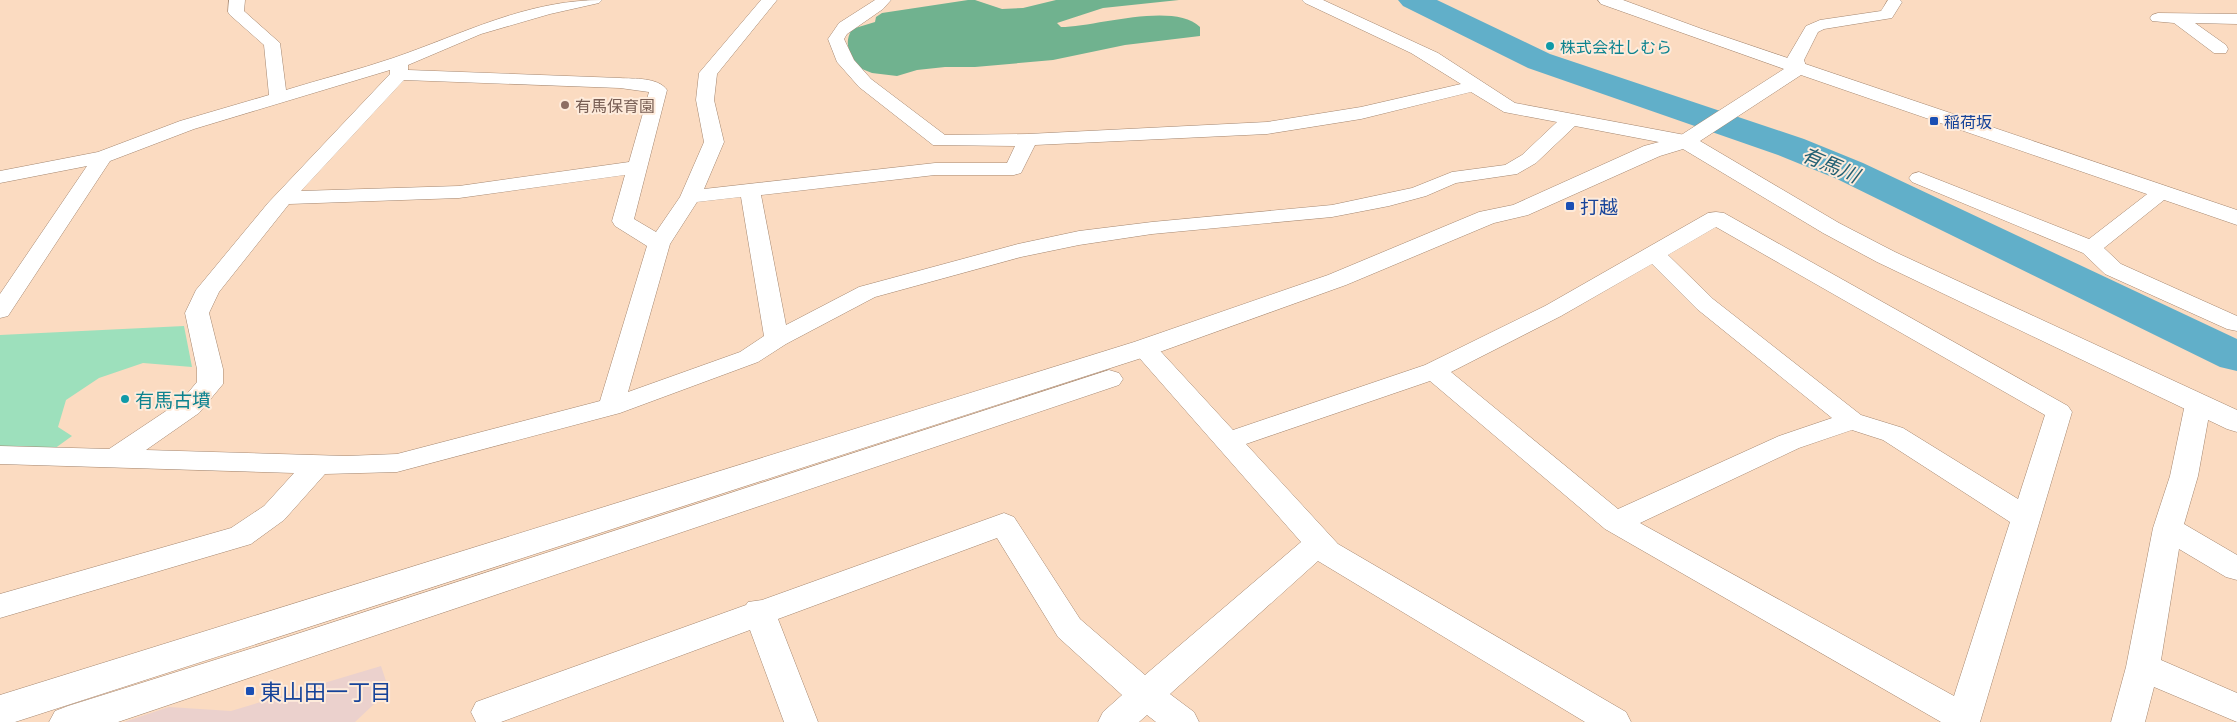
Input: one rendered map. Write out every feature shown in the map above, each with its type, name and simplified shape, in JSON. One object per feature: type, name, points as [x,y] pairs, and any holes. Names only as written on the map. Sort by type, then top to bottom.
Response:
[{"type":"street","points":[[237,0],[236,12],[272,43],[278,98]]},
{"type":"street","points":[[0,178],[103,157],[187,125],[278,98],[399,68],[475,31],[547,10],[594,0]]},
{"type":"street","points":[[610,407],[659,244],[690,197],[714,142],[705,100],[708,73],[769,0]]},
{"type":"street","points":[[883,0],[878,7],[838,32],[836,39],[846,62],[864,83],[940,140],[1028,140],[1267,128],[1361,113],[1475,86]]},
{"type":"street","points":[[1310,0],[1431,57],[1475,86],[1491,100],[1510,108],[1685,142],[1872,250],[2237,422]]},
{"type":"street","points":[[1607,0],[1798,69],[2237,218]]},
{"type":"street","points":[[1798,69],[1795,60],[1812,29],[1820,25],[1886,15],[1894,2]]},
{"type":"street","points":[[2158,18],[2237,19]]},
{"type":"street","points":[[2177,18],[2220,49]]},
{"type":"street","points":[[399,68],[651,86],[658,90],[639,167],[623,220],[659,244]]},
{"type":"street","points":[[115,458],[190,407],[210,384],[210,368],[196,314],[208,290],[283,198],[399,68]]},
{"type":"street","points":[[0,711],[1357,292],[1444,257],[1509,227],[1520,210],[1652,151],[1685,142],[1798,69]]},
{"type":"street","points":[[0,455],[363,466],[397,462],[610,407],[694,379],[749,357],[777,339],[867,292],[1027,249],[1079,238],[1152,228],[1332,211],[1382,202],[1418,192],[1452,178],[1510,170],[1529,159],[1571,120]]},
{"type":"street","points":[[690,197],[935,169],[1014,169],[1028,140]]},
{"type":"street","points":[[0,311],[103,157]]},
{"type":"street","points":[[283,198],[459,192],[639,167]]},
{"type":"street","points":[[1919,178],[2091,248],[2113,269],[2235,324]]},
{"type":"street","points":[[750,191],[777,339]]},
{"type":"street","points":[[2091,248],[2162,192]]},
{"type":"street","points":[[1228,441],[1434,371],[1553,311],[1716,218],[2059,412],[1964,720],[1615,522],[1434,371]]},
{"type":"street","points":[[1654,254],[1705,304],[1852,421],[1894,434],[2026,518]]},
{"type":"street","points":[[1151,355],[1327,552],[1614,722]]},
{"type":"street","points":[[68,722],[272,657],[1151,355]]},
{"type":"street","points":[[2128,722],[2143,667],[2168,528],[2184,476],[2198,404]]},
{"type":"street","points":[[1615,522],[1789,442],[1852,421]]},
{"type":"street","points":[[0,606],[241,536],[274,513],[318,464]]},
{"type":"street","points":[[488,712],[760,611],[1004,524],[1069,628],[1145,695],[1182,722]]},
{"type":"street","points":[[2168,528],[2237,569]]},
{"type":"street","points":[[1115,722],[1318,543]]},
{"type":"street","points":[[760,611],[802,722]]},
{"type":"street","points":[[2143,667],[2237,708]]},
{"type":"shaded area","points":[[381,666],[389,690],[355,722],[124,722],[169,707],[231,711]]},
{"type":"green space","points":[[975,0],[1002,9],[1023,8],[1056,0],[1179,0],[1103,8],[1057,23],[1061,27],[1133,17],[1172,16],[1188,20],[1200,27],[1200,36],[1125,45],[1053,60],[975,67],[945,67],[917,70],[897,76],[872,73],[857,67],[848,44],[849,34],[852,29],[875,22],[876,17],[882,13]]},
{"type":"green space","points":[[184,326],[192,367],[143,363],[99,378],[66,400],[58,427],[72,436],[54,449],[0,446],[0,335]]},
{"type":"waterway","name":"有馬川","points":[[1413,0],[1539,61],[1791,147],[1850,171],[2237,357]]},
{"type":"place","name":"株式会社しむら","points":[[1550,46]]},
{"type":"place","name":"有馬保育園","points":[[565,105]]},
{"type":"place","name":"稲荷坂","points":[[1934,121]]},
{"type":"place","name":"打越","points":[[1570,206]]},
{"type":"place","name":"有馬古墳","points":[[125,399]]},
{"type":"place","name":"東山田一丁目","points":[[250,691]]}]
